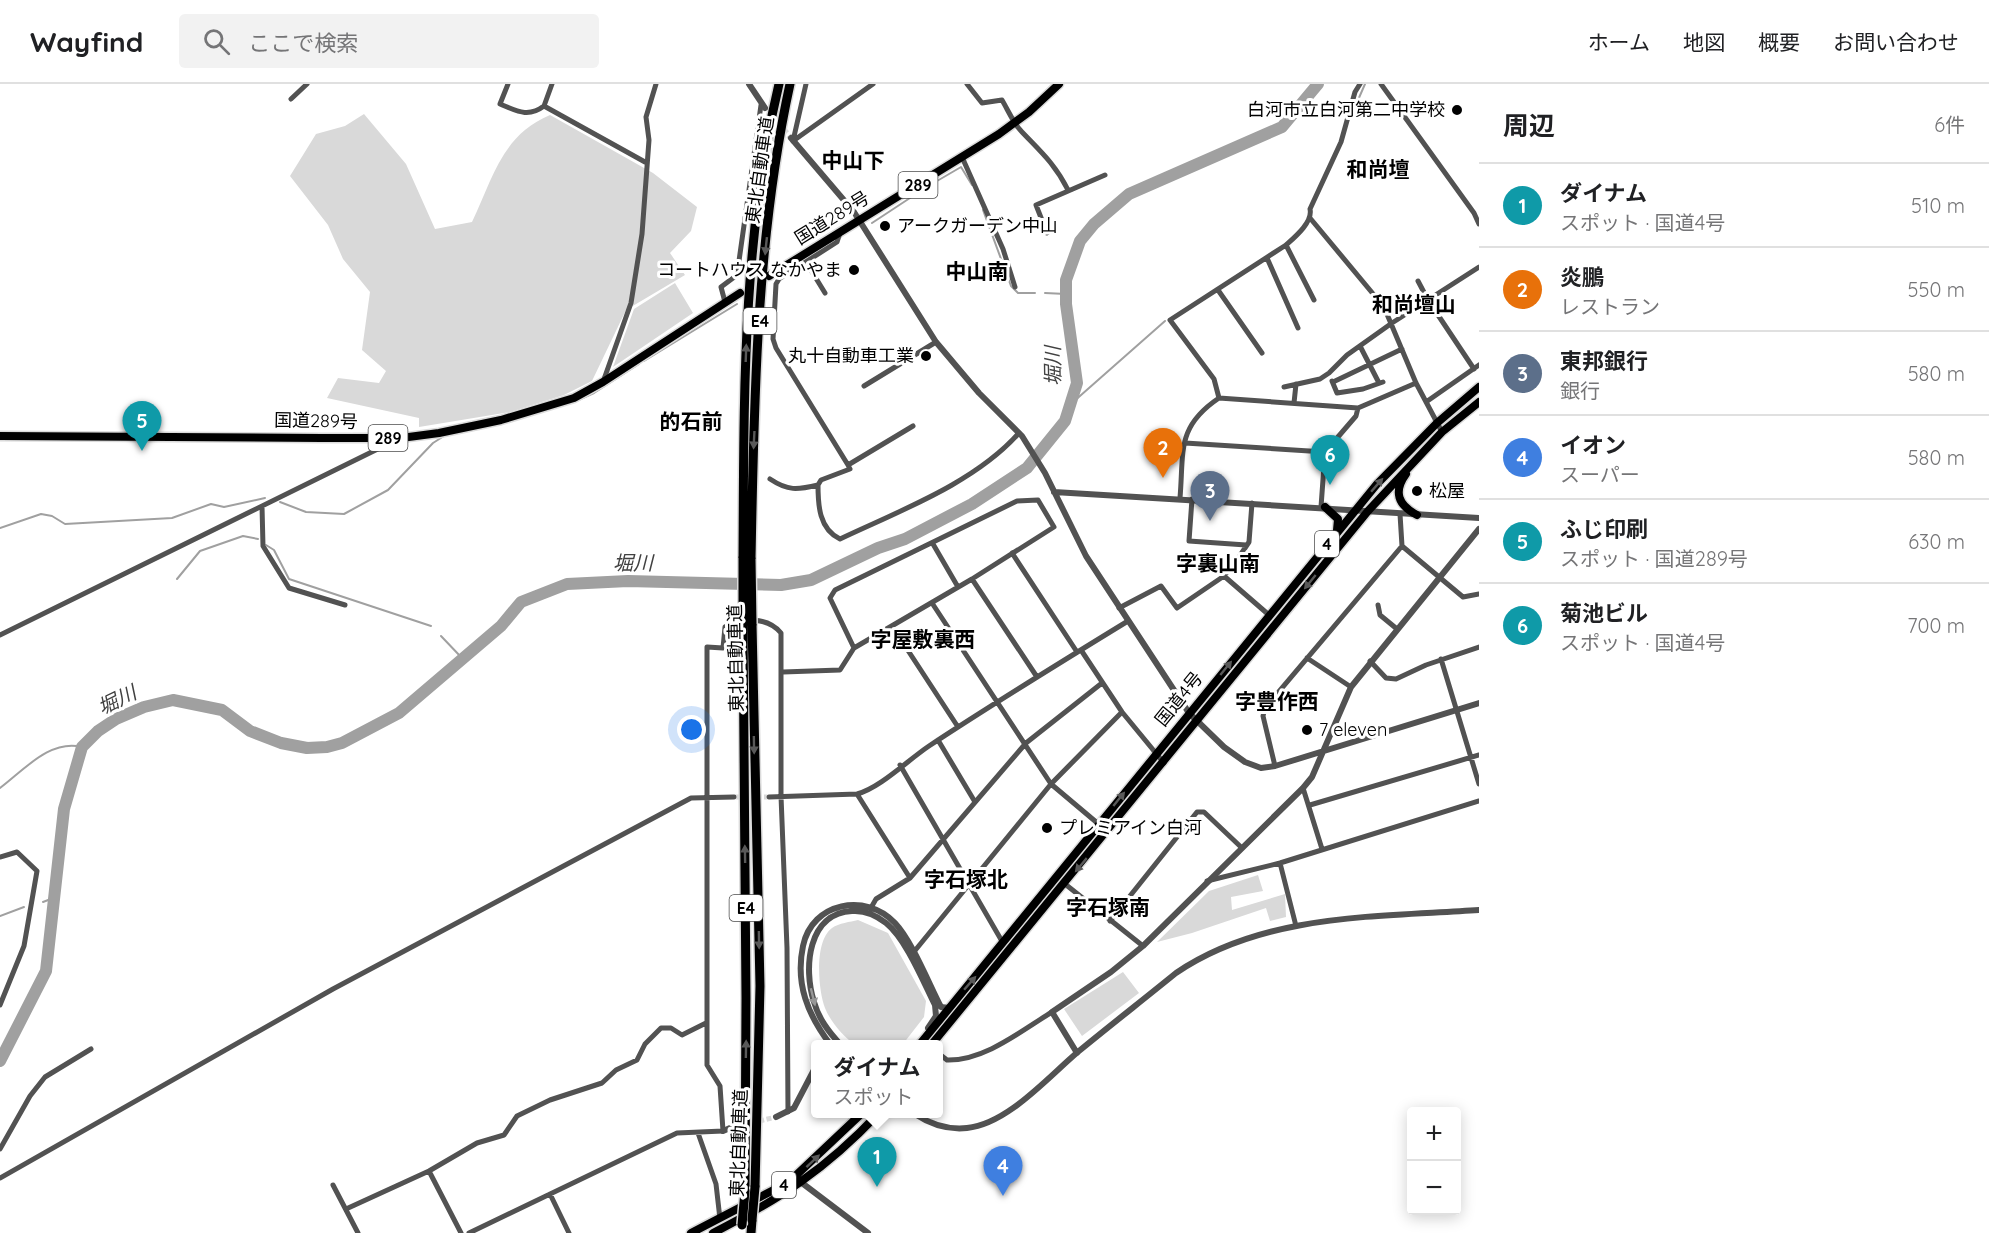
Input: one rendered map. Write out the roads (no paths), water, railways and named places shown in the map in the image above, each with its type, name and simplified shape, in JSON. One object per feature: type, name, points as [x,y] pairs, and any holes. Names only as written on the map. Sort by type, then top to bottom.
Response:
[{"type":"highway","name":"東北自動車道","points":[[741,1229],[745,1191],[747,318],[758,206],[779,84]]},
{"type":"highway","name":"東北自動車道","points":[[747,559],[763,276],[775,172],[790,84]]},
{"type":"highway","name":"国道289号","points":[[770,276],[1015,123],[1059,84]]},
{"type":"highway","name":"国道289号","points":[[0,436],[400,438],[501,420],[574,398],[603,382],[740,293]]},
{"type":"highway","name":"国道4号","points":[[923,1040],[1004,944],[1099,823],[1355,510],[1437,423],[1479,387]]},
{"type":"highway","name":"国道4号","points":[[937,1040],[1368,511],[1438,436],[1479,402]]},
{"type":"highway","points":[[1417,515],[1402,504],[1398,495],[1399,486],[1438,436]]},
{"type":"highway","points":[[1323,507],[1338,519],[1339,525],[1334,536]]},
{"type":"highway","name":"東北自動車道","points":[[747,624],[760,986],[755,1187],[751,1233]]},
{"type":"highway","name":"4","points":[[691,1233],[789,1182],[856,1118]]},
{"type":"highway","name":"4","points":[[713,1233],[802,1183],[853,1140],[873,1118]]},
{"type":"street","points":[[291,99],[307,84]]},
{"type":"street","points":[[508,84],[500,104],[523,113],[534,114],[544,106],[552,84]]},
{"type":"street","points":[[603,382],[631,303],[642,234],[645,162],[649,140],[646,117],[656,84]]},
{"type":"street","points":[[725,302],[721,287],[737,275],[763,106],[749,84]]},
{"type":"street","points":[[792,140],[806,84]]},
{"type":"street","points":[[792,140],[873,84]]},
{"type":"street","points":[[967,84],[982,103],[1002,100],[1015,123],[1058,170],[1068,190]]},
{"type":"street","points":[[1360,84],[1355,92],[1341,142],[1310,209],[1310,218],[1372,291],[1392,323],[1416,383],[1437,423],[1438,436]]},
{"type":"street","points":[[1381,84],[1474,213],[1479,224]]},
{"type":"street","points":[[544,106],[645,162]]},
{"type":"street","points":[[792,140],[859,220],[936,342],[979,393],[1020,435],[1046,473],[1086,556],[1119,608],[1189,713],[1224,747],[1245,762],[1260,768],[1275,766],[1479,703]]},
{"type":"street","points":[[962,157],[1003,249],[1015,287]]},
{"type":"street","points":[[1047,233],[1036,205],[1105,175]]},
{"type":"street","points":[[1218,398],[1214,379],[1170,320],[1286,245],[1310,218]]},
{"type":"street","points":[[840,233],[837,242],[779,279],[776,284],[773,339],[776,348],[850,469],[821,480],[818,485],[818,510],[830,533],[840,538],[949,486],[976,470],[1020,435]]},
{"type":"street","points":[[1286,245],[1314,300]]},
{"type":"street","points":[[1266,258],[1298,328]]},
{"type":"street","points":[[806,262],[825,293]]},
{"type":"street","points":[[1284,387],[1320,379],[1329,374],[1360,346],[1392,323],[1479,267]]},
{"type":"street","points":[[1418,281],[1428,300],[1476,367],[1426,402]]},
{"type":"street","points":[[1218,290],[1262,353]]},
{"type":"street","points":[[864,386],[936,342]]},
{"type":"street","points":[[1329,374],[1337,393],[1346,393],[1381,383],[1360,346]]},
{"type":"street","points":[[1333,382],[1402,349]]},
{"type":"street","points":[[1180,498],[1187,428],[1206,406],[1218,398],[1358,408],[1416,383]]},
{"type":"street","points":[[1294,403],[1296,384]]},
{"type":"street","points":[[1323,507],[1324,452],[1356,416],[1358,408]]},
{"type":"street","points":[[848,465],[912,426]]},
{"type":"street","points":[[0,635],[400,438]]},
{"type":"street","points":[[1185,443],[1324,452]]},
{"type":"street","points":[[770,479],[784,489],[793,491],[818,485]]},
{"type":"street","points":[[1054,492],[1479,518]]},
{"type":"street","points":[[1192,499],[1189,541],[1246,545]]},
{"type":"street","points":[[783,672],[840,670],[854,648],[972,579],[1054,527],[1038,500],[1017,501],[830,594],[854,648]]},
{"type":"street","points":[[1119,608],[1161,586],[1177,608],[1224,576],[1246,545],[1252,503]]},
{"type":"street","points":[[262,506],[263,546],[289,588],[345,605]]},
{"type":"street","points":[[1275,766],[1263,716],[1265,708],[1402,546],[1400,514]]},
{"type":"street","points":[[943,1056],[947,1060],[967,1057],[1002,1042],[1111,972],[1143,946],[1312,777],[1351,687],[1479,529]]},
{"type":"street","points":[[933,544],[958,587]]},
{"type":"street","points":[[1402,546],[1466,598],[1479,594]]},
{"type":"street","points":[[1012,553],[1122,712],[1164,763]]},
{"type":"street","points":[[1224,576],[1269,615]]},
{"type":"street","points":[[972,579],[1037,677]]},
{"type":"street","points":[[932,603],[1051,784],[1108,832]]},
{"type":"street","points":[[1378,605],[1380,615],[1397,629]]},
{"type":"street","points":[[723,1131],[720,1086],[707,1065],[706,647],[723,648],[722,634],[725,627],[734,622],[763,620],[781,633],[783,672],[781,796],[787,948],[788,1112]]},
{"type":"street","points":[[769,797],[857,794],[870,790],[900,765],[938,740],[1128,621]]},
{"type":"street","points":[[892,626],[958,727]]},
{"type":"street","points":[[1370,661],[1389,680],[1441,659],[1479,647]]},
{"type":"street","points":[[1307,658],[1351,687]]},
{"type":"street","points":[[1441,659],[1479,784]]},
{"type":"street","points":[[872,906],[876,899],[910,878],[1026,743],[1102,683]]},
{"type":"street","points":[[913,953],[1051,784],[1122,712]]},
{"type":"street","points":[[938,740],[975,802]]},
{"type":"street","points":[[1311,805],[1479,755]]},
{"type":"street","points":[[900,765],[1004,944]]},
{"type":"street","points":[[1303,788],[1311,805],[1322,849]]},
{"type":"street","points":[[857,794],[910,878]]},
{"type":"street","points":[[0,1178],[365,973],[691,798],[735,797]]},
{"type":"street","points":[[1206,882],[1280,863],[1479,801]]},
{"type":"street","points":[[1110,921],[1197,812],[1204,812],[1242,848]]},
{"type":"street","points":[[0,857],[17,852],[37,871],[24,946],[0,1005]]},
{"type":"street","points":[[1280,863],[1296,926]]},
{"type":"street","points":[[1065,884],[1143,946]]},
{"type":"street","points":[[827,1040],[810,1014],[804,999],[801,969],[803,946],[812,926],[827,911],[851,904],[872,906],[897,924],[941,1007],[949,1008]]},
{"type":"street","points":[[837,1040],[819,1017],[813,1000],[809,966],[811,948],[815,935],[829,919],[844,911],[856,910],[873,915],[896,932],[935,1005],[936,1016],[933,1023],[918,1040]]},
{"type":"street","points":[[923,1118],[937,1126],[950,1127],[967,1128],[989,1122],[1020,1102],[1077,1053],[1203,955],[1249,937],[1296,926],[1479,910]]},
{"type":"street","points":[[1052,1012],[1077,1053]]},
{"type":"street","points":[[346,1209],[429,1170],[477,1143],[504,1135],[517,1116],[550,1100],[602,1083],[616,1070],[637,1060],[645,1044],[661,1028],[671,1028],[682,1035],[706,1023]]},
{"type":"street","points":[[0,1149],[30,1096],[45,1077],[92,1049]]},
{"type":"street","points":[[776,1117],[788,1112],[801,1098],[811,1077]]},
{"type":"street","points":[[469,1233],[677,1133],[723,1131],[730,1128]]},
{"type":"street","points":[[698,1133],[716,1184],[720,1219]]},
{"type":"street","points":[[429,1170],[461,1233]]},
{"type":"street","points":[[802,1183],[868,1233]]},
{"type":"street","points":[[333,1185],[358,1233]]},
{"type":"street","points":[[550,1194],[569,1233]]},
{"type":"waterway","name":"堀川","points":[[0,1061],[46,971],[64,809],[82,747],[98,731],[116,719],[144,707],[173,700],[222,710],[250,731],[281,743],[307,748],[327,747],[342,743],[399,713],[501,626],[521,602],[567,584],[628,581],[781,585],[811,580],[878,548],[905,539],[972,504],[1027,468],[1065,421],[1077,383],[1066,304],[1066,280],[1080,241],[1094,224],[1129,194],[1282,127],[1318,84]]},
{"type":"waterway","points":[[1351,116],[1365,84]]},
{"type":"waterway","points":[[925,188],[961,167],[972,185]]},
{"type":"waterway","points":[[872,223],[913,196]]},
{"type":"waterway","points":[[983,210],[1011,286],[1018,293],[1035,293]]},
{"type":"waterway","points":[[1045,293],[1066,294]]},
{"type":"waterway","points":[[644,361],[737,304]]},
{"type":"waterway","points":[[1072,403],[1165,321]]},
{"type":"waterway","points":[[574,402],[594,393],[639,364]]},
{"type":"waterway","points":[[280,502],[306,512],[344,514],[388,490],[433,443],[444,436]]},
{"type":"waterway","points":[[0,528],[41,514],[52,516],[65,524],[172,518],[211,504],[224,507],[265,498]]},
{"type":"waterway","points":[[177,579],[200,551],[243,536],[258,539]]},
{"type":"waterway","points":[[266,545],[274,550],[289,579],[431,626]]},
{"type":"waterway","points":[[441,636],[461,657]]},
{"type":"waterway","points":[[0,788],[48,752],[70,746],[82,747]]},
{"type":"waterway","points":[[43,902],[56,897]]},
{"type":"waterway","points":[[0,916],[24,907]]},
{"type":"tunnel","points":[[771,115],[791,138]]},
{"type":"tunnel","points":[[734,797],[769,797]]},
{"type":"tunnel","points":[[730,1128],[776,1117]]},
{"type":"place","name":"白河市立白河第二中学校","points":[[1457,110]]},
{"type":"place","name":"アークガーデン中山","points":[[885,226]]},
{"type":"place","name":"コートハウス なかやま","points":[[854,270]]},
{"type":"place","name":"丸十自動車工業","points":[[926,356]]},
{"type":"place","name":"ふじ印刷","points":[[142,451]]},
{"type":"place","name":"炎鵬","points":[[1163,478]]},
{"type":"place","name":"菊池ビル","points":[[1330,485]]},
{"type":"place","name":"松屋","points":[[1417,491]]},
{"type":"place","name":"東邦銀行","points":[[1210,521]]},
{"type":"place","name":"7 eleven","points":[[1307,730]]},
{"type":"place","name":"プレミアイン白河","points":[[1047,828]]},
{"type":"place","name":"ダイナム","points":[[877,1187]]},
{"type":"place","name":"イオン","points":[[1003,1196]]},
{"type":"district","name":"中山下","points":[[853,161]]},
{"type":"district","name":"和尚壇","points":[[1378,170]]},
{"type":"district","name":"中山南","points":[[977,272]]},
{"type":"district","name":"和尚壇山","points":[[1414,305]]},
{"type":"district","name":"的石前","points":[[691,422]]},
{"type":"district","name":"字裏山南","points":[[1218,564]]},
{"type":"district","name":"字屋敷裏西","points":[[923,640]]},
{"type":"district","name":"字豊作西","points":[[1277,702]]},
{"type":"district","name":"字石塚北","points":[[966,880]]},
{"type":"district","name":"字石塚南","points":[[1108,908]]}]
